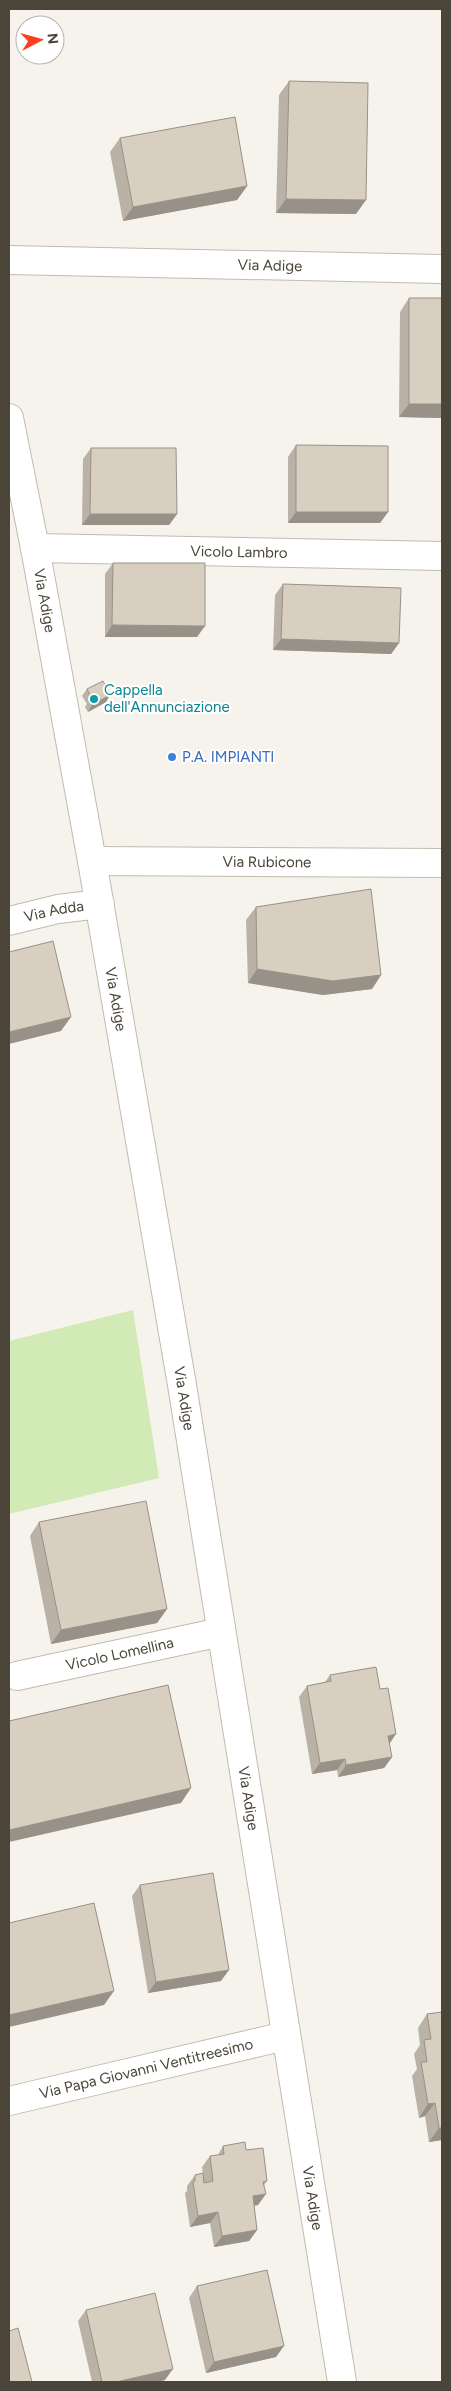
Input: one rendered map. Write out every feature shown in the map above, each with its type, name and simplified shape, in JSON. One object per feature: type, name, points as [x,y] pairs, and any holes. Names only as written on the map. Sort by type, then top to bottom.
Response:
[{"type":"street","name":"Via Adige","points":[[9,260],[442,269]]},
{"type":"street","name":"Via Adige","points":[[9,418],[35,548],[100,904],[182,1384],[285,2036],[342,2382]]},
{"type":"street","name":"Vicolo Lambro","points":[[35,548],[442,556]]},
{"type":"street","name":"Via Rubicone","points":[[92,861],[442,863]]},
{"type":"street","name":"Via Adda","points":[[9,921],[58,909],[100,904]]},
{"type":"street","name":"Vicolo Lomellina","points":[[18,1676],[221,1632]]},
{"type":"street","name":"Via Papa Giovanni Ventitreesimo","points":[[9,2101],[285,2036]]},
{"type":"green space","points":[[133,1310],[159,1478],[9,1514],[9,1341]]},
{"type":"building","points":[[289,81],[368,83],[366,200],[286,199]]},
{"type":"building","points":[[235,117],[247,186],[133,207],[120,138]]},
{"type":"building","points":[[409,298],[442,298],[442,404],[409,404]]},
{"type":"building","points":[[296,445],[388,446],[388,512],[296,512]]},
{"type":"building","points":[[91,448],[176,448],[177,514],[90,514]]},
{"type":"building","points":[[113,563],[205,563],[205,626],[112,625]]},
{"type":"building","points":[[283,584],[401,588],[399,643],[281,639]]},
{"type":"building","points":[[103,681],[110,695],[92,705],[90,700],[92,699],[87,689]]},
{"type":"building","points":[[371,889],[381,975],[333,981],[257,969],[256,907]]},
{"type":"building","points":[[53,941],[71,1017],[9,1032],[9,952]]},
{"type":"building","points":[[146,1501],[167,1609],[61,1630],[39,1522]]},
{"type":"building","points":[[376,1667],[380,1689],[388,1688],[396,1734],[388,1736],[392,1757],[346,1765],[345,1759],[320,1763],[307,1686],[331,1681],[330,1675]]},
{"type":"building","points":[[168,1685],[191,1788],[9,1830],[9,1721]]},
{"type":"building","points":[[213,1873],[229,1970],[156,1982],[140,1885]]},
{"type":"building","points":[[94,1903],[114,1991],[9,2015],[9,1923]]},
{"type":"building","points":[[442,2012],[442,2128],[439,2128],[435,2103],[428,2104],[421,2062],[427,2062],[424,2040],[431,2039],[427,2014]]},
{"type":"building","points":[[245,2142],[246,2150],[263,2148],[267,2181],[263,2182],[266,2194],[253,2196],[257,2230],[222,2236],[218,2212],[198,2216],[193,2182],[195,2181],[195,2175],[203,2173],[204,2183],[213,2181],[210,2156],[224,2154],[223,2146]]},
{"type":"building","points":[[267,2270],[284,2346],[214,2362],[197,2286]]},
{"type":"building","points":[[155,2293],[173,2369],[116,2382],[102,2382],[86,2310]]},
{"type":"building","points":[[18,2328],[32,2382],[9,2382],[9,2331]]},
{"type":"place","name":"Cappella dell'Annunciazione","points":[[94,699]]},
{"type":"place","name":"P.A. IMPIANTI","points":[[172,757]]}]
